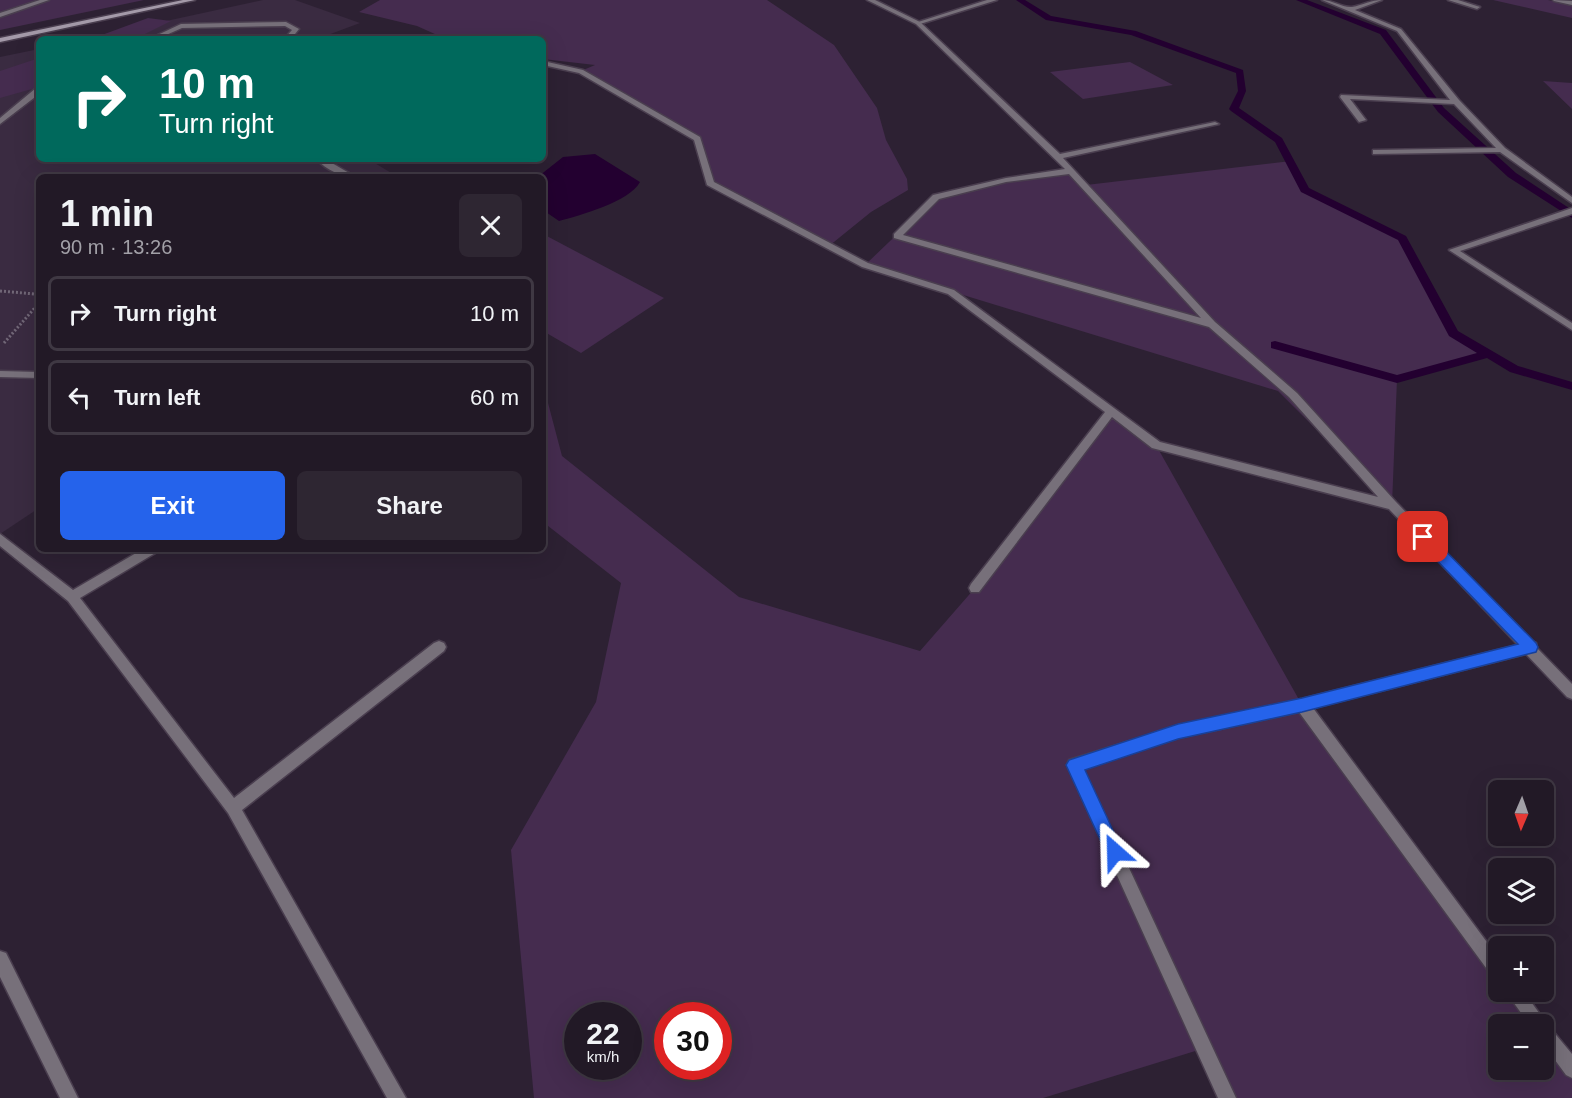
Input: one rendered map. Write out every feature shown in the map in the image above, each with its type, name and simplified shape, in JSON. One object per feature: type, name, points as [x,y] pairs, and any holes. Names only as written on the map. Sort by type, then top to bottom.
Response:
[{"type":"main road","points":[[0,40],[192,0]]},
{"type":"street","points":[[0,15],[46,0]]},
{"type":"street","points":[[870,0],[918,23],[1058,157],[1212,324],[1293,395],[1392,505],[1531,647],[1572,693]]},
{"type":"street","points":[[918,23],[994,0]]},
{"type":"street","points":[[1325,0],[1399,30],[1456,102],[1502,150],[1572,201]]},
{"type":"street","points":[[1348,10],[1379,0]]},
{"type":"street","points":[[1451,0],[1477,7]]},
{"type":"street","points":[[1556,0],[1572,3]]},
{"type":"street","points":[[159,36],[181,26],[286,24],[296,29],[290,36]]},
{"type":"street","points":[[546,64],[581,71],[697,139],[710,183],[865,265],[951,292],[1156,445],[1392,505]]},
{"type":"street","points":[[0,122],[36,92]]},
{"type":"street","points":[[1362,120],[1344,98],[1456,102]]},
{"type":"street","points":[[1058,157],[1215,124]]},
{"type":"street","points":[[1376,152],[1502,150]]},
{"type":"street","points":[[323,162],[346,174]]},
{"type":"street","points":[[1071,171],[1006,180],[936,197],[897,236],[1212,324]]},
{"type":"street","points":[[1572,212],[1453,250],[1572,327]]},
{"type":"street","points":[[0,374],[36,375]]},
{"type":"street","points":[[975,588],[1111,411]]},
{"type":"street","points":[[0,539],[72,597],[233,808],[397,1098]]},
{"type":"street","points":[[72,597],[148,552]]},
{"type":"street","points":[[233,808],[438,647]]},
{"type":"street","points":[[1227,1098],[1074,765],[1178,732],[1302,705],[1531,647]]},
{"type":"street","points":[[1302,705],[1488,956]]},
{"type":"street","points":[[0,959],[69,1098]]},
{"type":"street","points":[[1522,1002],[1531,1014]]},
{"type":"street","points":[[1554,1044],[1572,1069]]},
{"type":"path","points":[[0,291],[36,295]]},
{"type":"path","points":[[0,348],[36,306]]},
{"type":"shaded area","points":[[0,0],[144,0],[0,30]]},
{"type":"shaded area","points":[[263,0],[295,0],[360,23],[325,36],[97,36]]},
{"type":"shaded area","points":[[380,0],[767,0],[834,45],[877,108],[886,140],[907,179],[908,190],[871,212],[829,246],[710,183],[697,139],[581,71],[595,65],[546,59],[546,36],[439,36],[417,26],[359,12]]},
{"type":"shaded area","points":[[1493,0],[1548,0],[1572,5],[1572,18]]},
{"type":"shaded area","points":[[148,18],[171,21],[141,36],[99,36]]},
{"type":"shaded area","points":[[36,50],[36,162],[373,162],[393,174],[36,174],[36,510],[0,534],[0,57]]},
{"type":"shaded area","points":[[36,59],[36,88],[0,98],[0,71]]},
{"type":"shaded area","points":[[1130,62],[1173,85],[1083,99],[1050,72]]},
{"type":"shaded area","points":[[1543,81],[1572,83],[1572,109]]},
{"type":"shaded area","points":[[595,154],[640,182],[626,196],[615,202],[559,221],[546,212],[546,174],[542,174],[563,157]]},
{"type":"shaded area","points":[[1291,161],[1305,190],[1402,238],[1453,333],[1488,354],[1397,379],[1392,505],[1278,391],[865,265],[936,197],[1006,180],[1071,171],[1086,185]]},
{"type":"shaded area","points":[[546,236],[664,298],[581,353],[546,333]]},
{"type":"shaded area","points":[[546,395],[562,456],[739,597],[920,651],[975,588],[1111,411],[1156,445],[1302,705],[1488,956],[1488,1002],[1522,1002],[1531,1014],[1488,1014],[1488,1080],[1554,1080],[1554,1045],[1572,1069],[1572,1098],[1227,1098],[1205,1048],[1043,1098],[534,1098],[511,850],[596,702],[621,583],[546,524]]},
{"type":"waterway","points":[[1020,0],[1049,18],[1133,33],[1240,72],[1242,91],[1234,109],[1279,140],[1305,190],[1402,238],[1453,333],[1514,369],[1572,386]]},
{"type":"waterway","points":[[1300,0],[1383,32],[1441,110],[1512,175],[1572,215]]},
{"type":"waterway","points":[[1275,345],[1397,379],[1488,354]]},
{"type":"route","points":[[1115,852],[1074,765],[1178,732],[1302,705],[1531,647],[1423,537]]}]
